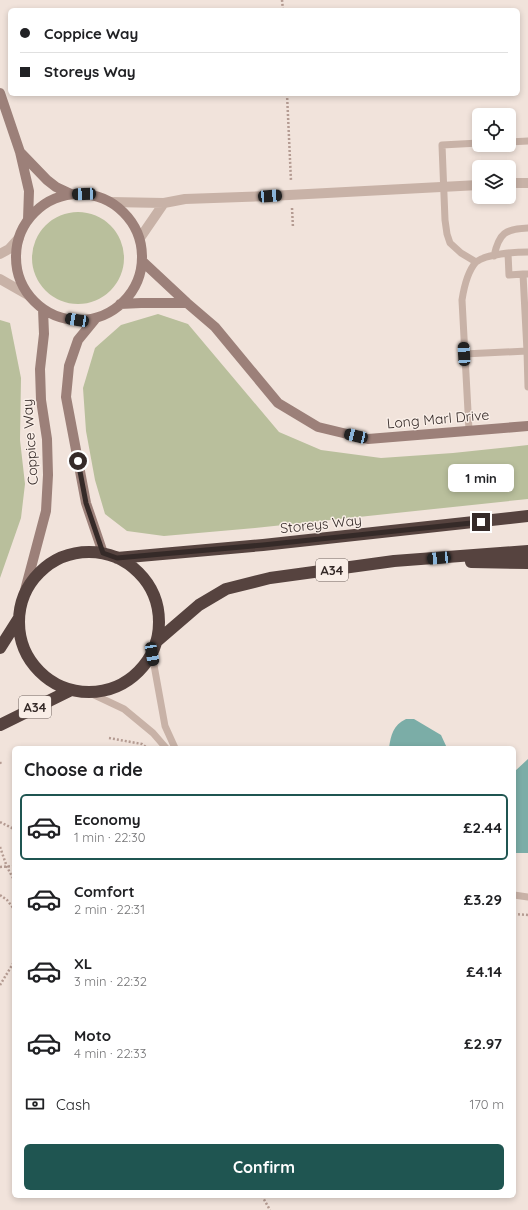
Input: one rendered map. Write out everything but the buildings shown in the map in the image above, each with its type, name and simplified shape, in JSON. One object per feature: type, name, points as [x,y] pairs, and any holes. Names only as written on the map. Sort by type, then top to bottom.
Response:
[{"type":"highway","name":"Storeys Way","points":[[117,558],[263,545],[528,516]]},
{"type":"highway","name":"A34","points":[[156,642],[199,605],[226,589],[270,578],[394,561],[528,551]]},
{"type":"highway","name":"A34","points":[[0,648],[18,618],[24,594],[37,574],[56,560],[79,552],[103,553],[117,558],[138,572],[152,592],[159,617],[156,642],[152,654],[136,675],[114,688],[88,692],[71,690],[43,675],[24,650],[18,618]]},
{"type":"highway","points":[[394,561],[528,563]]},
{"type":"highway","name":"A34","points":[[0,725],[71,690]]},
{"type":"street","points":[[0,93],[20,152],[29,191],[28,220]]},
{"type":"street","points":[[20,152],[47,180],[56,187],[70,194]]},
{"type":"street","points":[[516,183],[528,182]]},
{"type":"street","points":[[110,202],[164,203],[185,199],[472,185]]},
{"type":"street","points":[[0,254],[9,249],[19,238],[28,220],[38,209],[50,201],[60,197],[70,194],[84,194],[98,196],[110,202],[121,210],[130,220],[140,238],[142,261],[139,278],[130,293],[111,311],[96,318],[77,320],[59,317],[43,309],[28,295],[0,279]]},
{"type":"street","points":[[140,238],[164,203]]},
{"type":"street","points":[[19,238],[16,257],[19,277],[28,295]]},
{"type":"street","name":"Long Marl Drive","points":[[142,261],[215,327],[278,403],[318,427],[368,439],[528,426]]},
{"type":"street","points":[[120,304],[187,303]]},
{"type":"street","name":"Coppice Way","points":[[24,594],[47,504],[47,446],[41,400],[40,369],[44,334],[43,309]]},
{"type":"street","points":[[96,318],[78,340],[69,366],[66,398],[86,503],[103,553]]},
{"type":"lane","points":[[516,142],[528,141]]},
{"type":"lane","points":[[472,143],[442,145],[445,220],[447,234],[450,243],[461,253],[476,262]]},
{"type":"lane","points":[[494,256],[496,244],[502,234],[510,230],[528,228]]},
{"type":"lane","points":[[469,430],[462,300],[464,287],[476,262],[484,258],[508,253],[528,252]]},
{"type":"lane","points":[[508,253],[509,275],[526,274],[528,387]]},
{"type":"lane","points":[[464,354],[527,351]]},
{"type":"lane","points":[[152,654],[164,726],[174,746]]},
{"type":"lane","points":[[88,692],[124,709],[153,733],[164,746]]},
{"type":"lane","points":[[516,895],[528,897]]},
{"type":"path","points":[[287,96],[293,228]]},
{"type":"path","points":[[109,738],[142,744],[144,746]]},
{"type":"path","points":[[0,822],[12,828]]},
{"type":"path","points":[[0,847],[12,876]]},
{"type":"path","points":[[0,867],[12,866]]},
{"type":"path","points":[[0,895],[8,900],[12,906]]},
{"type":"path","points":[[516,914],[528,915]]},
{"type":"path","points":[[0,985],[12,965]]},
{"type":"path","points":[[263,1198],[270,1210]]},
{"type":"green space","points":[[78,212],[95,216],[110,226],[120,241],[124,258],[120,275],[110,290],[95,300],[78,304],[61,300],[46,290],[36,275],[32,258],[36,241],[46,226],[61,216]]},
{"type":"green space","points":[[158,314],[188,324],[279,432],[321,450],[381,458],[453,453],[528,445],[528,499],[255,528],[164,536],[127,531],[105,514],[95,480],[86,431],[83,388],[95,348],[121,325]]},
{"type":"green space","points":[[0,320],[10,323],[21,378],[20,440],[25,484],[21,518],[0,578]]},
{"type":"water","points":[[406,719],[414,719],[441,735],[446,746],[389,746],[395,727]]},
{"type":"water","points":[[528,759],[528,853],[516,853],[516,770]]},
{"type":"route","points":[[78,461],[86,503],[103,553],[117,558],[263,545],[481,522]]}]
